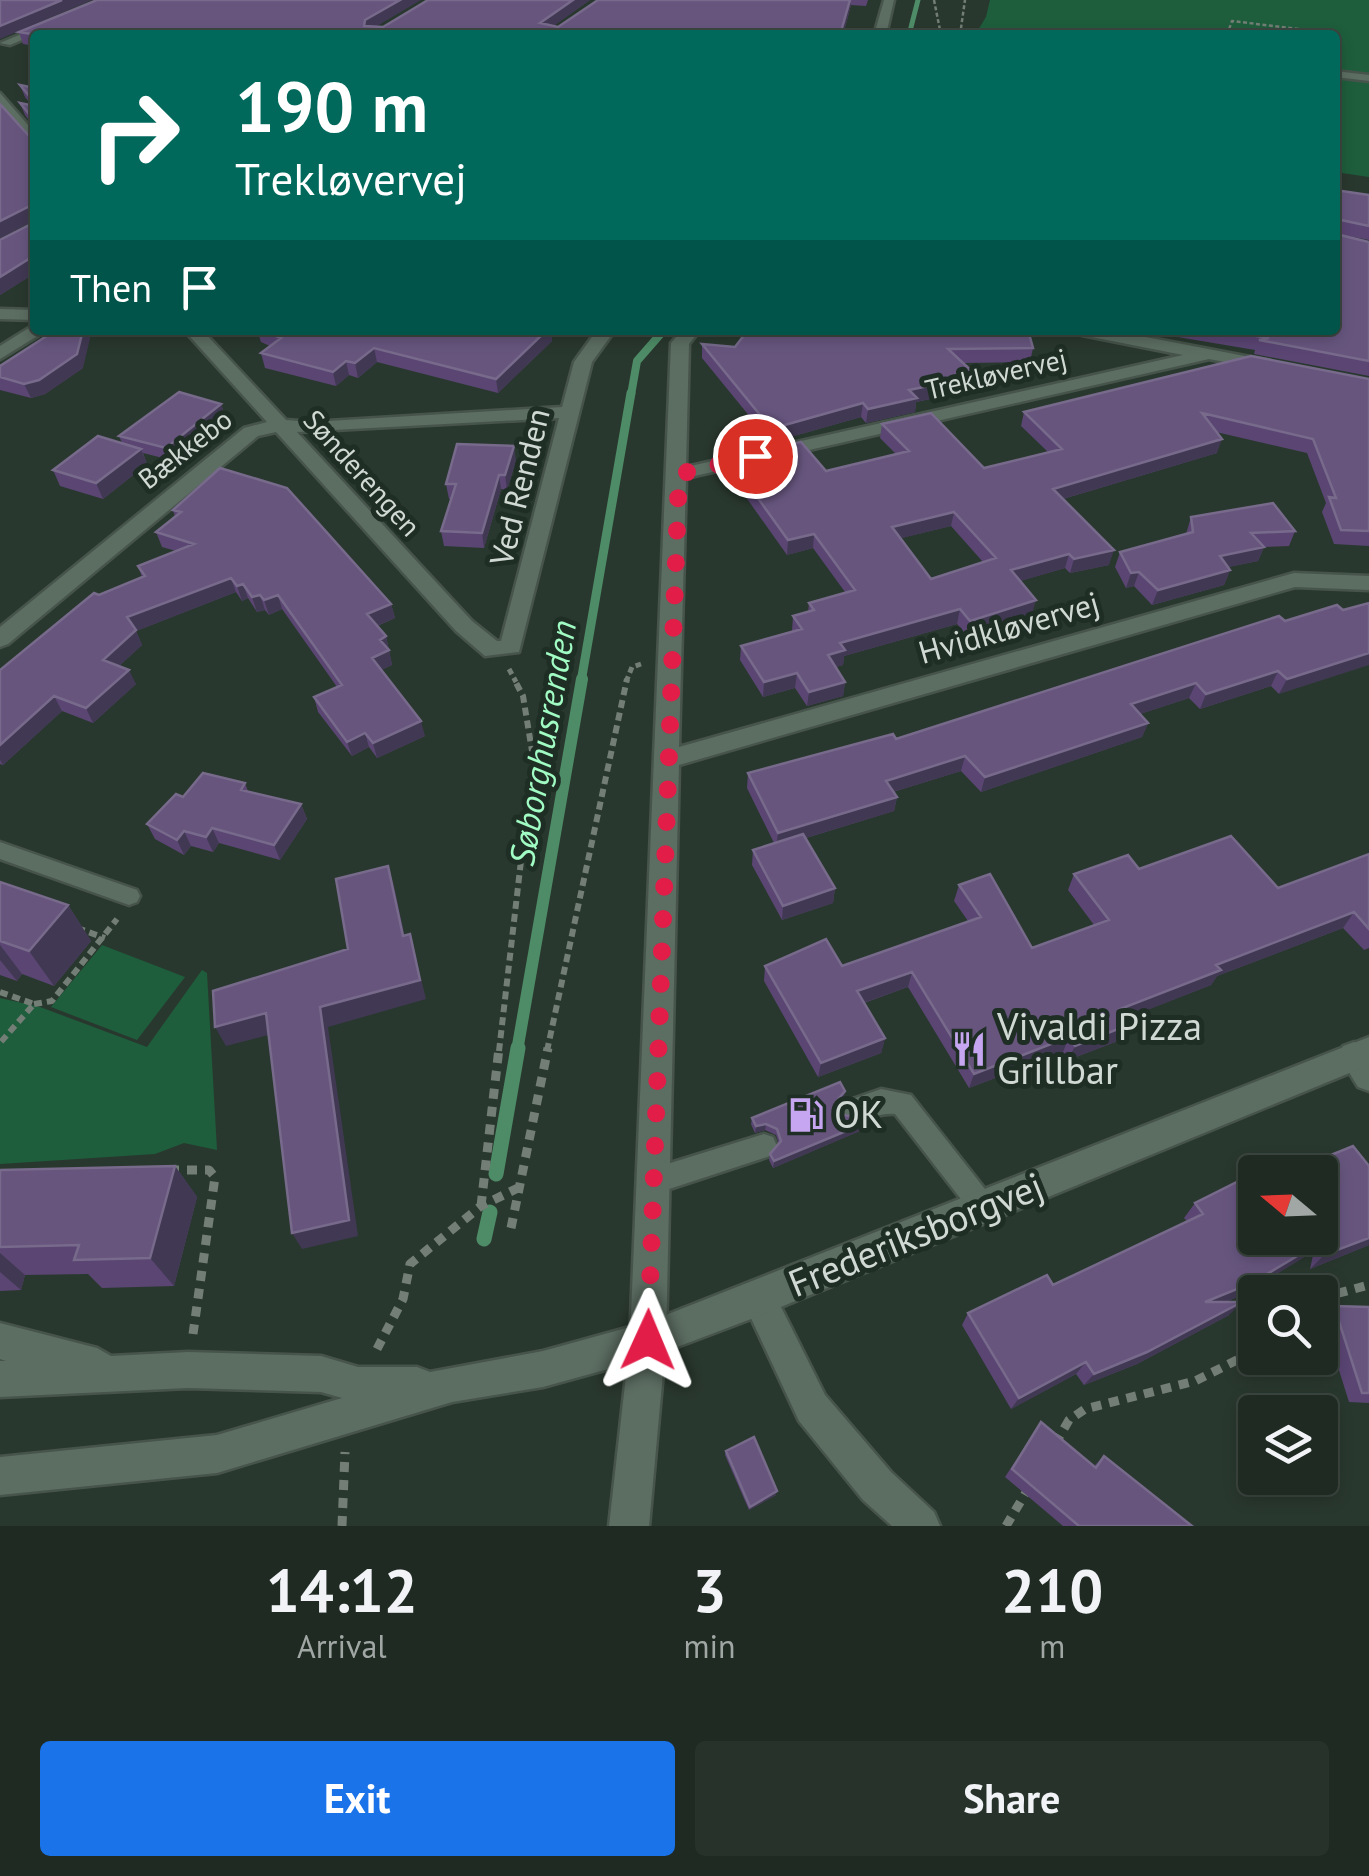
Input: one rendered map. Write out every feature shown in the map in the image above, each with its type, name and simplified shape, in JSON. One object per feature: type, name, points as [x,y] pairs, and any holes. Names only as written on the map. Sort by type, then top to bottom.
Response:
[{"type":"street","points":[[36,30],[112,0]]},
{"type":"street","points":[[881,30],[889,0]]},
{"type":"street","points":[[3,43],[30,32]]},
{"type":"street","points":[[3,43],[30,42]]},
{"type":"street","points":[[0,97],[30,136]]},
{"type":"street","points":[[0,314],[30,315]]},
{"type":"street","points":[[0,354],[30,335]]},
{"type":"street","name":"Sønderengen","points":[[199,335],[464,626],[493,650]]},
{"type":"street","name":"Ved Renden","points":[[493,650],[512,647],[584,362],[603,335]]},
{"type":"street","points":[[630,1526],[648,1340],[679,474],[680,343],[687,335]]},
{"type":"street","points":[[1108,335],[1283,368]]},
{"type":"street","name":"Trekløvervej","points":[[679,474],[1209,354]]},
{"type":"street","name":"Bækkebo","points":[[0,639],[250,432],[280,425],[312,428],[570,412]]},
{"type":"street","name":"Hvidkløvervej","points":[[669,759],[1294,580],[1369,583]]},
{"type":"street","name":"Frederiksborgvej","points":[[0,1476],[217,1454],[352,1400],[543,1370],[648,1340],[1364,1061]]},
{"type":"street","points":[[759,1299],[812,1408],[877,1486],[920,1526]]},
{"type":"street","points":[[0,1341],[121,1372]]},
{"type":"street","points":[[0,1379],[188,1370],[321,1374],[352,1400]]},
{"type":"lane","points":[[1340,75],[1369,78]]},
{"type":"lane","points":[[0,850],[129,896]]},
{"type":"lane","points":[[850,1111],[881,1101],[902,1103],[983,1207]]},
{"type":"lane","points":[[651,1182],[764,1146]]},
{"type":"path","points":[[934,0],[940,30]]},
{"type":"path","points":[[961,30],[965,0]]},
{"type":"path","points":[[1230,30],[1232,22],[1303,30]]},
{"type":"path","points":[[1340,56],[1348,58],[1353,76]]},
{"type":"path","points":[[480,1206],[533,757],[523,696],[493,650]]},
{"type":"path","points":[[511,1228],[620,696],[632,667],[670,654]]},
{"type":"path","points":[[0,992],[34,1004],[52,1002],[105,938],[129,896]]},
{"type":"path","points":[[70,926],[105,938]]},
{"type":"path","points":[[0,1043],[34,1004]]},
{"type":"path","points":[[154,1171],[208,1170],[215,1178],[188,1370]]},
{"type":"path","points":[[342,1526],[352,1400],[402,1300],[410,1264],[480,1206],[520,1186]]},
{"type":"path","points":[[1338,1293],[1369,1285]]},
{"type":"path","points":[[1051,1450],[1069,1420],[1084,1409],[1202,1381],[1238,1361]]},
{"type":"path","points":[[1006,1526],[1033,1481]]},
{"type":"green space","points":[[990,0],[1369,0],[1369,177],[1340,173],[1340,30],[978,30]]},
{"type":"green space","points":[[102,945],[185,977],[137,1040],[51,1007]]},
{"type":"green space","points":[[202,970],[207,973],[217,1150],[184,1143],[155,1154],[0,1164],[0,998],[40,1007],[147,1047]]},
{"type":"building","points":[[0,0],[62,0],[0,26]]},
{"type":"building","points":[[97,0],[400,0],[365,20],[364,26],[383,27],[428,0],[573,0],[540,23],[558,27],[598,0],[850,0],[841,30],[19,32]]},
{"type":"building","points":[[0,104],[30,137],[30,206],[0,221]]},
{"type":"building","points":[[1340,191],[1369,195],[1369,226],[1341,220]]},
{"type":"building","points":[[30,225],[30,258],[0,277],[0,240]]},
{"type":"building","points":[[1340,235],[1369,242],[1369,361],[1259,340],[1269,338],[1251,335],[1340,335]]},
{"type":"building","points":[[48,335],[82,335],[77,354],[39,380],[24,384],[0,377],[0,366]]},
{"type":"building","points":[[274,335],[542,335],[496,379],[374,348],[355,363],[346,361],[333,372],[261,353],[281,338]]},
{"type":"building","points":[[744,335],[1029,335],[1033,348],[948,349],[977,376],[909,390],[917,398],[868,409],[863,403],[742,437],[735,428],[765,421],[702,344],[735,347]]},
{"type":"building","points":[[1251,356],[1369,379],[1369,531],[1341,530],[1329,497],[1336,498],[1313,439],[1202,413],[1222,439],[1053,489],[1114,550],[1074,559],[1069,554],[1011,570],[1036,600],[970,621],[960,609],[840,643],[845,650],[828,655],[845,682],[809,692],[797,673],[764,682],[741,646],[802,629],[793,616],[814,610],[809,603],[855,590],[814,534],[788,540],[734,465],[758,458],[753,453],[801,442],[826,471],[909,451],[882,424],[931,413],[984,468],[1062,449],[1024,412]],"holes":[[[954,512],[996,558],[931,579],[892,527]]]},
{"type":"building","points":[[179,392],[221,404],[166,448],[119,436]]},
{"type":"building","points":[[98,436],[141,449],[96,483],[53,470]]},
{"type":"building","points":[[457,444],[514,446],[505,475],[499,475],[482,533],[441,531],[456,484],[446,484]]},
{"type":"building","points":[[220,468],[287,488],[391,604],[367,614],[386,636],[380,640],[389,650],[372,658],[421,721],[373,743],[365,733],[347,742],[314,697],[342,685],[278,595],[264,600],[260,595],[252,597],[243,584],[237,586],[231,578],[127,617],[136,630],[103,660],[129,670],[86,708],[54,696],[0,745],[0,670],[94,593],[99,595],[145,576],[138,566],[194,544],[156,532],[181,512],[173,510]]},
{"type":"building","points":[[1273,503],[1295,531],[1251,533],[1264,547],[1220,556],[1230,570],[1158,590],[1139,572],[1131,573],[1120,552],[1193,532],[1191,517]]},
{"type":"building","points":[[1369,603],[1369,653],[1287,679],[1278,671],[1206,694],[1196,683],[1131,704],[1148,723],[985,777],[965,756],[886,781],[897,797],[778,833],[748,773],[893,734],[896,739],[1279,616],[1285,621],[1337,605],[1343,610]]},
{"type":"building","points":[[203,773],[245,783],[241,790],[301,804],[274,845],[212,828],[206,837],[184,831],[177,840],[147,824],[176,794],[183,797]]},
{"type":"building","points":[[803,834],[835,888],[783,906],[753,850]]},
{"type":"building","points":[[1231,836],[1278,888],[1369,854],[1369,929],[1354,912],[1216,965],[1221,970],[1120,1009],[1131,1024],[1075,1046],[1069,1037],[974,1074],[912,972],[857,991],[885,1038],[821,1063],[765,966],[826,939],[842,966],[981,917],[959,885],[990,874],[1032,948],[1109,920],[1074,874],[1128,855],[1139,869]]},
{"type":"building","points":[[388,866],[403,936],[410,934],[420,980],[320,1007],[349,1220],[292,1233],[266,1013],[215,1027],[213,991],[348,949],[336,879]]},
{"type":"building","points":[[0,882],[68,905],[29,951],[0,941]]},
{"type":"building","points":[[840,1082],[845,1091],[835,1103],[839,1114],[860,1118],[863,1124],[774,1161],[770,1154],[781,1141],[777,1129],[766,1124],[756,1126],[752,1118]]},
{"type":"building","points":[[1353,1146],[1369,1166],[1369,1238],[1338,1250],[1338,1155],[1331,1155]]},
{"type":"building","points":[[175,1166],[150,1258],[74,1260],[79,1245],[0,1247],[0,1170]]},
{"type":"building","points":[[1238,1182],[1238,1255],[1299,1255],[1265,1275],[1238,1275],[1238,1289],[1205,1302],[1238,1304],[1147,1352],[1094,1374],[1086,1362],[1019,1398],[968,1313],[1047,1275],[1053,1285],[1203,1214],[1195,1203]]},
{"type":"building","points":[[1338,1306],[1369,1307],[1369,1393],[1362,1393],[1338,1318]]},
{"type":"building","points":[[1041,1422],[1096,1468],[1104,1456],[1192,1526],[1079,1526],[1012,1469]]},
{"type":"building","points":[[754,1437],[777,1491],[750,1507],[726,1451]]},
{"type":"waterway","name":"Søborghusrenden","points":[[910,30],[918,0]]},
{"type":"waterway","name":"Søborghusrenden","points":[[631,395],[637,361],[660,335]]},
{"type":"waterway","name":"Søborghusrenden","points":[[581,682],[631,393]]},
{"type":"waterway","name":"Søborghusrenden","points":[[517,1051],[582,679]]},
{"type":"waterway","name":"Søborghusrenden","points":[[496,1174],[518,1048]]},
{"type":"waterway","name":"Søborghusrenden","points":[[484,1239],[490,1212]]},
{"type":"place","name":"Vivaldi Pizza Grillbar","points":[[969,1049]]},
{"type":"place","name":"OK","points":[[806,1115]]},
{"type":"route","points":[[648,1340],[679,474],[755,456]]}]
